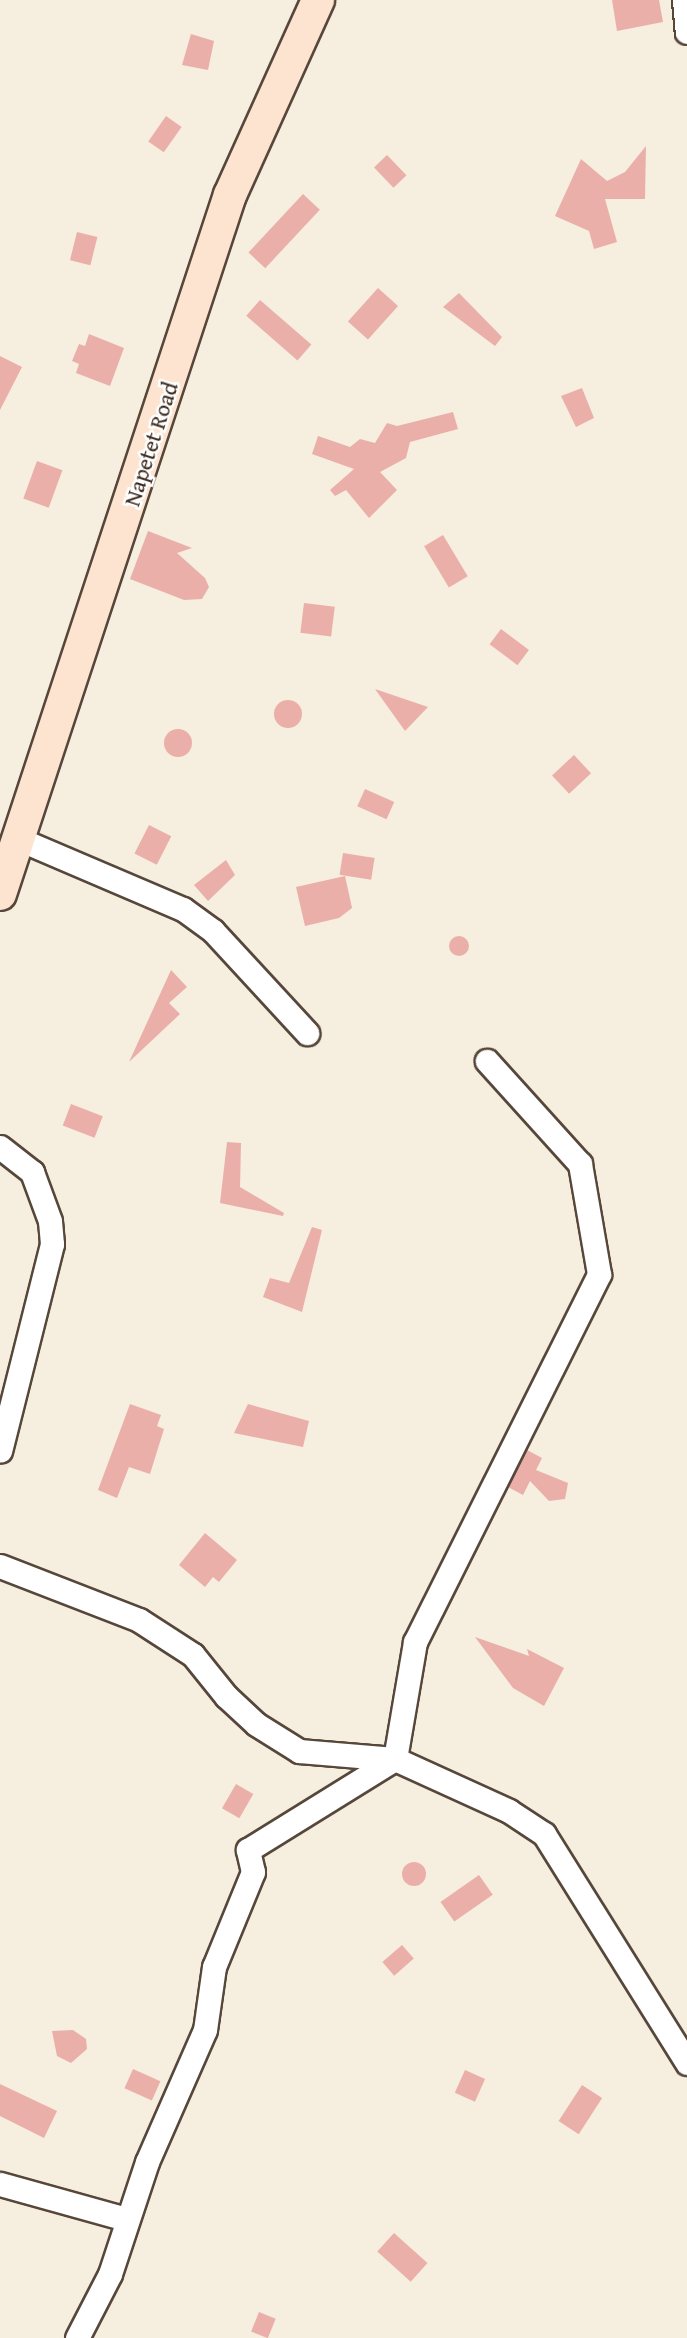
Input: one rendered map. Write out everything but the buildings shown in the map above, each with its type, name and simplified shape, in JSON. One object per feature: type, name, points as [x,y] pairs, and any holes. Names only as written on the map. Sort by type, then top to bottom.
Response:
[{"type":"main road","name":"Napetet Road","points":[[0,894],[21,841],[230,195],[318,0]]},
{"type":"street","points":[[684,0],[687,32]]},
{"type":"street","points":[[21,841],[183,909],[212,931],[307,1033]]},
{"type":"street","points":[[77,2338],[110,2274],[126,2219],[205,2030],[214,1967],[253,1872],[248,1850],[395,1759],[415,1643],[599,1274],[580,1164],[487,1060]]},
{"type":"street","points":[[0,1147],[32,1172],[50,1221],[51,1244],[0,1451]]},
{"type":"street","points":[[0,1566],[139,1620],[193,1655],[226,1696],[256,1724],[299,1751],[395,1759],[509,1811],[544,1834],[687,2063]]},
{"type":"street","points":[[0,2185],[126,2219]]}]
